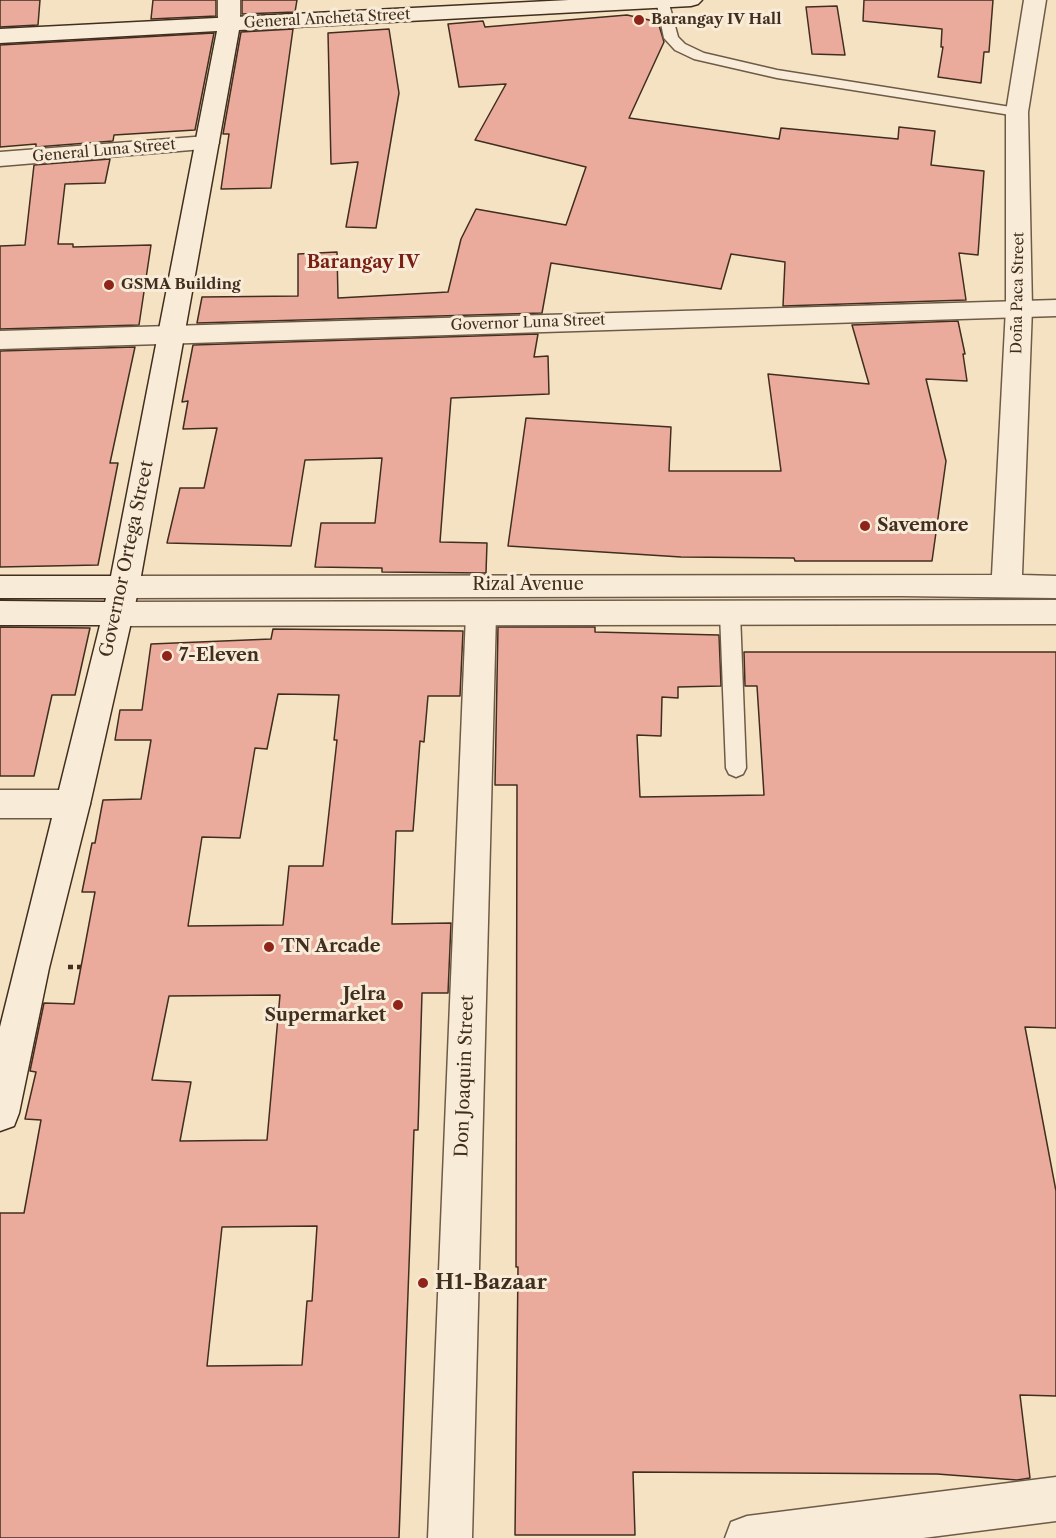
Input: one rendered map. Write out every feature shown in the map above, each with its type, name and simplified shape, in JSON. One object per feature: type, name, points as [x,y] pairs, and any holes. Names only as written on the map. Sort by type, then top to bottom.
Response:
[{"type":"street","name":"General Ancheta Street","points":[[0,36],[229,12],[691,0]]},
{"type":"street","name":"Doña Paca Street","points":[[1006,586],[1019,308],[1017,112],[1035,0]]},
{"type":"street","name":"Governor Ortega Street","points":[[0,1113],[31,968],[73,804],[120,600],[173,334],[229,12]]},
{"type":"street","name":"General Luna Street","points":[[0,159],[207,143]]},
{"type":"street","name":"Governor Luna Street","points":[[0,340],[1056,308]]},
{"type":"street","name":"Rizal Avenue","points":[[0,613],[120,600],[866,585],[1056,587]]},
{"type":"street","name":"Rizal Avenue","points":[[0,587],[120,600],[481,614],[1056,612]]},
{"type":"street","name":"Don Joaquin Street","points":[[450,1538],[481,614]]},
{"type":"street","points":[[0,804],[73,804]]},
{"type":"street","points":[[747,1538],[1056,1499]]},
{"type":"lane","points":[[662,1],[670,38],[680,47],[699,56],[777,74],[1017,112]]},
{"type":"lane","points":[[730,613],[736,768]]},
{"type":"building","points":[[0,0],[40,0],[38,25],[0,27]]},
{"type":"building","points":[[153,0],[216,0],[216,16],[151,19]]},
{"type":"building","points":[[242,0],[297,0],[295,12],[242,14]]},
{"type":"building","points":[[864,0],[993,0],[989,52],[984,52],[981,83],[938,77],[943,47],[941,47],[942,29],[863,21]]},
{"type":"building","points":[[837,6],[845,55],[812,54],[806,7]]},
{"type":"building","points":[[627,15],[658,22],[664,42],[629,118],[779,139],[781,128],[898,139],[899,127],[935,131],[931,165],[984,171],[978,255],[959,253],[966,300],[783,306],[785,262],[731,254],[721,289],[551,263],[542,313],[197,323],[202,297],[298,296],[298,254],[337,252],[338,298],[448,292],[461,239],[476,209],[566,225],[586,167],[475,140],[506,84],[459,87],[448,24],[483,21],[485,27]]},
{"type":"building","points":[[293,29],[271,188],[221,189],[229,134],[223,134],[241,32]]},
{"type":"building","points":[[389,29],[399,93],[376,228],[346,227],[358,162],[331,164],[328,33]]},
{"type":"building","points":[[214,33],[195,130],[114,135],[113,141],[36,147],[36,144],[0,147],[0,45]]},
{"type":"building","points":[[110,159],[105,183],[65,184],[58,244],[73,244],[73,247],[151,245],[139,325],[0,329],[0,246],[25,245],[34,165]]},
{"type":"building","points":[[958,321],[965,354],[963,354],[967,381],[926,379],[946,461],[932,561],[795,561],[794,558],[681,557],[508,546],[526,418],[671,427],[669,471],[781,471],[768,374],[869,384],[852,325]]},
{"type":"building","points":[[538,334],[534,357],[548,356],[549,394],[451,398],[440,542],[487,543],[486,573],[382,572],[382,568],[315,567],[321,523],[375,523],[382,458],[305,460],[291,546],[167,543],[180,488],[204,488],[217,428],[183,429],[188,401],[182,402],[193,345]]},
{"type":"building","points":[[135,347],[110,463],[118,463],[98,565],[0,567],[0,351]]},
{"type":"building","points":[[0,627],[90,628],[75,695],[52,695],[34,776],[0,776]]},
{"type":"building","points":[[498,627],[595,627],[595,632],[719,635],[721,686],[678,687],[678,698],[662,697],[661,736],[637,735],[640,797],[764,795],[757,686],[745,686],[744,652],[1056,652],[1056,1028],[1025,1027],[1056,1191],[1056,1396],[1020,1395],[1030,1478],[1017,1480],[937,1474],[633,1472],[635,1535],[515,1535],[518,1267],[516,1267],[517,785],[495,785]]},
{"type":"building","points":[[273,629],[463,631],[460,696],[428,696],[424,742],[420,741],[413,831],[396,831],[392,924],[451,923],[448,993],[422,993],[418,1130],[414,1130],[399,1538],[0,1538],[0,1213],[24,1213],[41,1120],[25,1119],[36,1072],[30,1071],[44,1003],[74,1004],[95,892],[82,892],[103,800],[141,799],[151,740],[115,740],[120,710],[142,710],[151,644],[271,639]],"holes":[[[278,694],[339,695],[334,740],[337,740],[323,866],[289,866],[283,925],[188,926],[202,837],[240,838],[255,748],[267,749]],[[280,995],[267,1140],[180,1141],[191,1082],[152,1080],[169,996]],[[317,1226],[312,1301],[307,1301],[302,1365],[207,1366],[222,1227]]]},
{"type":"place","name":"Barangay IV Hall","points":[[639,20]]},
{"type":"place","name":"GSMA Building","points":[[109,285]]},
{"type":"place","name":"Savemore","points":[[865,526]]},
{"type":"place","name":"7-Eleven","points":[[167,656]]},
{"type":"place","name":"TN Arcade","points":[[269,947]]},
{"type":"place","name":"Jelra Supermarket","points":[[398,1005]]},
{"type":"place","name":"H1-Bazaar","points":[[423,1283]]},
{"type":"district","name":"Barangay IV","points":[[363,263]]}]
